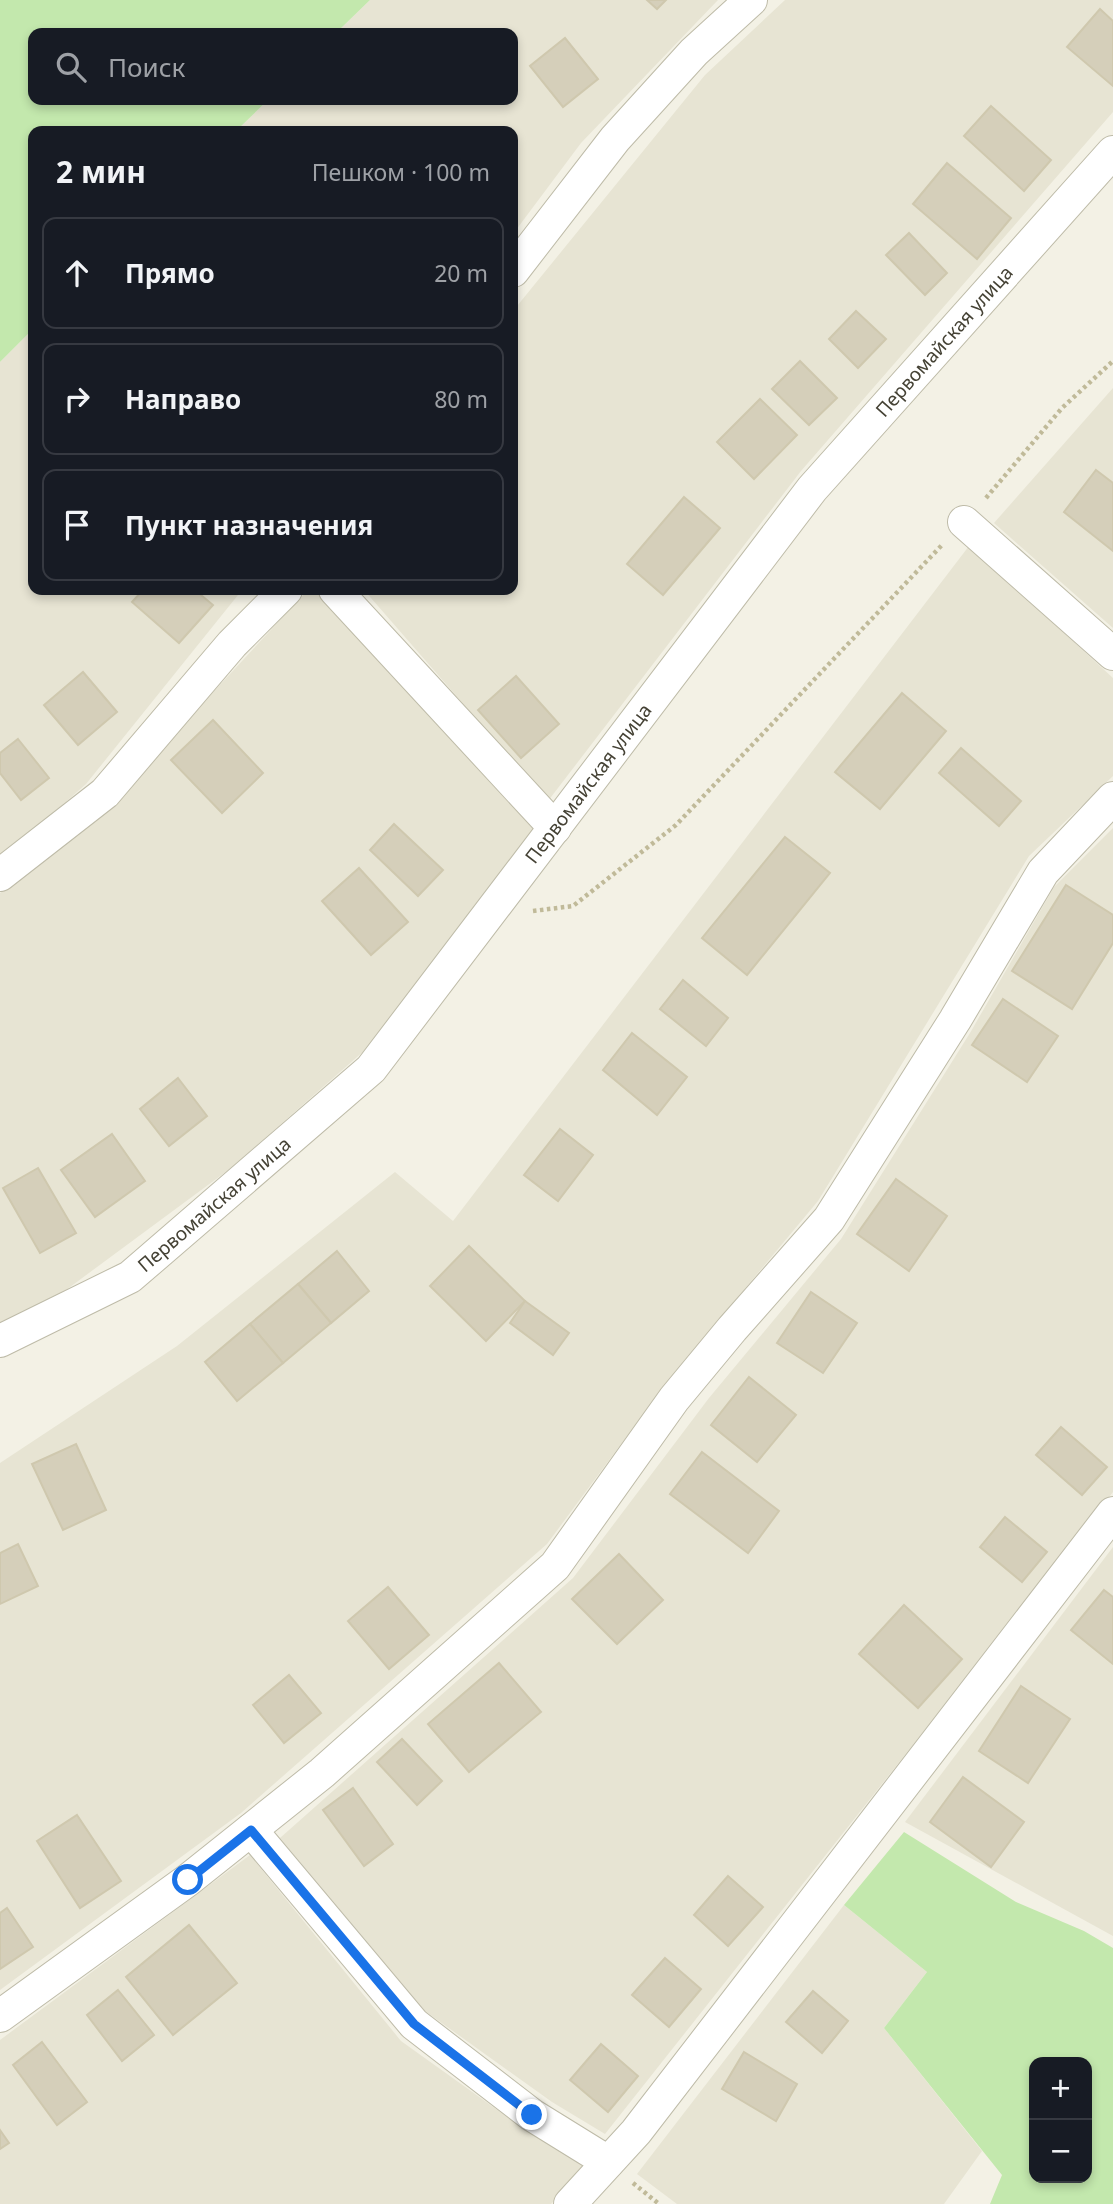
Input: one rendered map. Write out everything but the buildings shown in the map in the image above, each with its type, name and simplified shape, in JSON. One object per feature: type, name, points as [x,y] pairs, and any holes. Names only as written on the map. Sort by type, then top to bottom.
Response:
[{"type":"street","points":[[518,265],[615,139],[694,52],[751,0]]},
{"type":"street","name":"Первомайская улица","points":[[0,1341],[130,1277],[371,1069],[812,489],[1113,152]]},
{"type":"street","points":[[964,522],[1113,654]]},
{"type":"street","points":[[0,875],[105,793],[232,644],[281,595]]},
{"type":"street","points":[[340,595],[555,828]]},
{"type":"street","points":[[0,2016],[188,1880],[322,1773],[555,1566],[674,1399],[829,1219],[955,1020],[1043,872],[1113,798]]},
{"type":"street","points":[[570,2204],[636,2132],[1113,1513]]},
{"type":"street","points":[[251,1830],[414,2024],[532,2115],[608,2162]]},
{"type":"path","points":[[486,918],[573,906],[676,825],[964,522],[1062,408],[1113,361]]},
{"type":"shaded area","points":[[370,0],[718,0],[581,143],[518,227],[518,126],[241,126],[263,105],[518,105],[518,28],[341,28]]},
{"type":"shaded area","points":[[785,0],[1113,0],[1113,112],[801,471],[548,801],[368,595],[518,595],[518,305],[705,75]]},
{"type":"shaded area","points":[[28,334],[28,595],[238,595],[86,784],[0,860],[0,362]]},
{"type":"shaded area","points":[[1113,388],[1113,628],[994,523]]},
{"type":"shaded area","points":[[969,546],[1113,678],[1113,776],[1029,856],[818,1201],[667,1382],[547,1544],[241,1813],[0,1990],[0,1463],[177,1346],[395,1172],[453,1221]]},
{"type":"shaded area","points":[[303,595],[321,595],[536,828],[365,1050],[231,1168],[47,1304],[0,1323],[0,893],[111,802]]},
{"type":"shaded area","points":[[1113,828],[1113,1492],[605,2134],[552,2102],[425,2011],[280,1838],[573,1578],[709,1398],[841,1239],[970,1033],[1054,887]]},
{"type":"shaded area","points":[[1113,1547],[1113,1936],[905,1822]]},
{"type":"shaded area","points":[[250,1855],[401,2041],[524,2129],[587,2166],[551,2204],[0,2204],[0,2040]]},
{"type":"shaded area","points":[[844,1905],[927,1972],[884,2028],[982,2151],[944,2204],[677,2204],[637,2174]]},
{"type":"green space","points":[[0,0],[370,0],[341,28],[28,28],[28,105],[263,105],[241,126],[28,126],[28,334],[0,362]]},
{"type":"green space","points":[[904,1832],[1016,1902],[1084,1931],[1113,1948],[1113,2204],[990,2204],[1002,2175],[884,2028],[927,1972],[844,1905]]},
{"type":"route","points":[[188,1880],[251,1830],[414,2024],[532,2115]]}]
